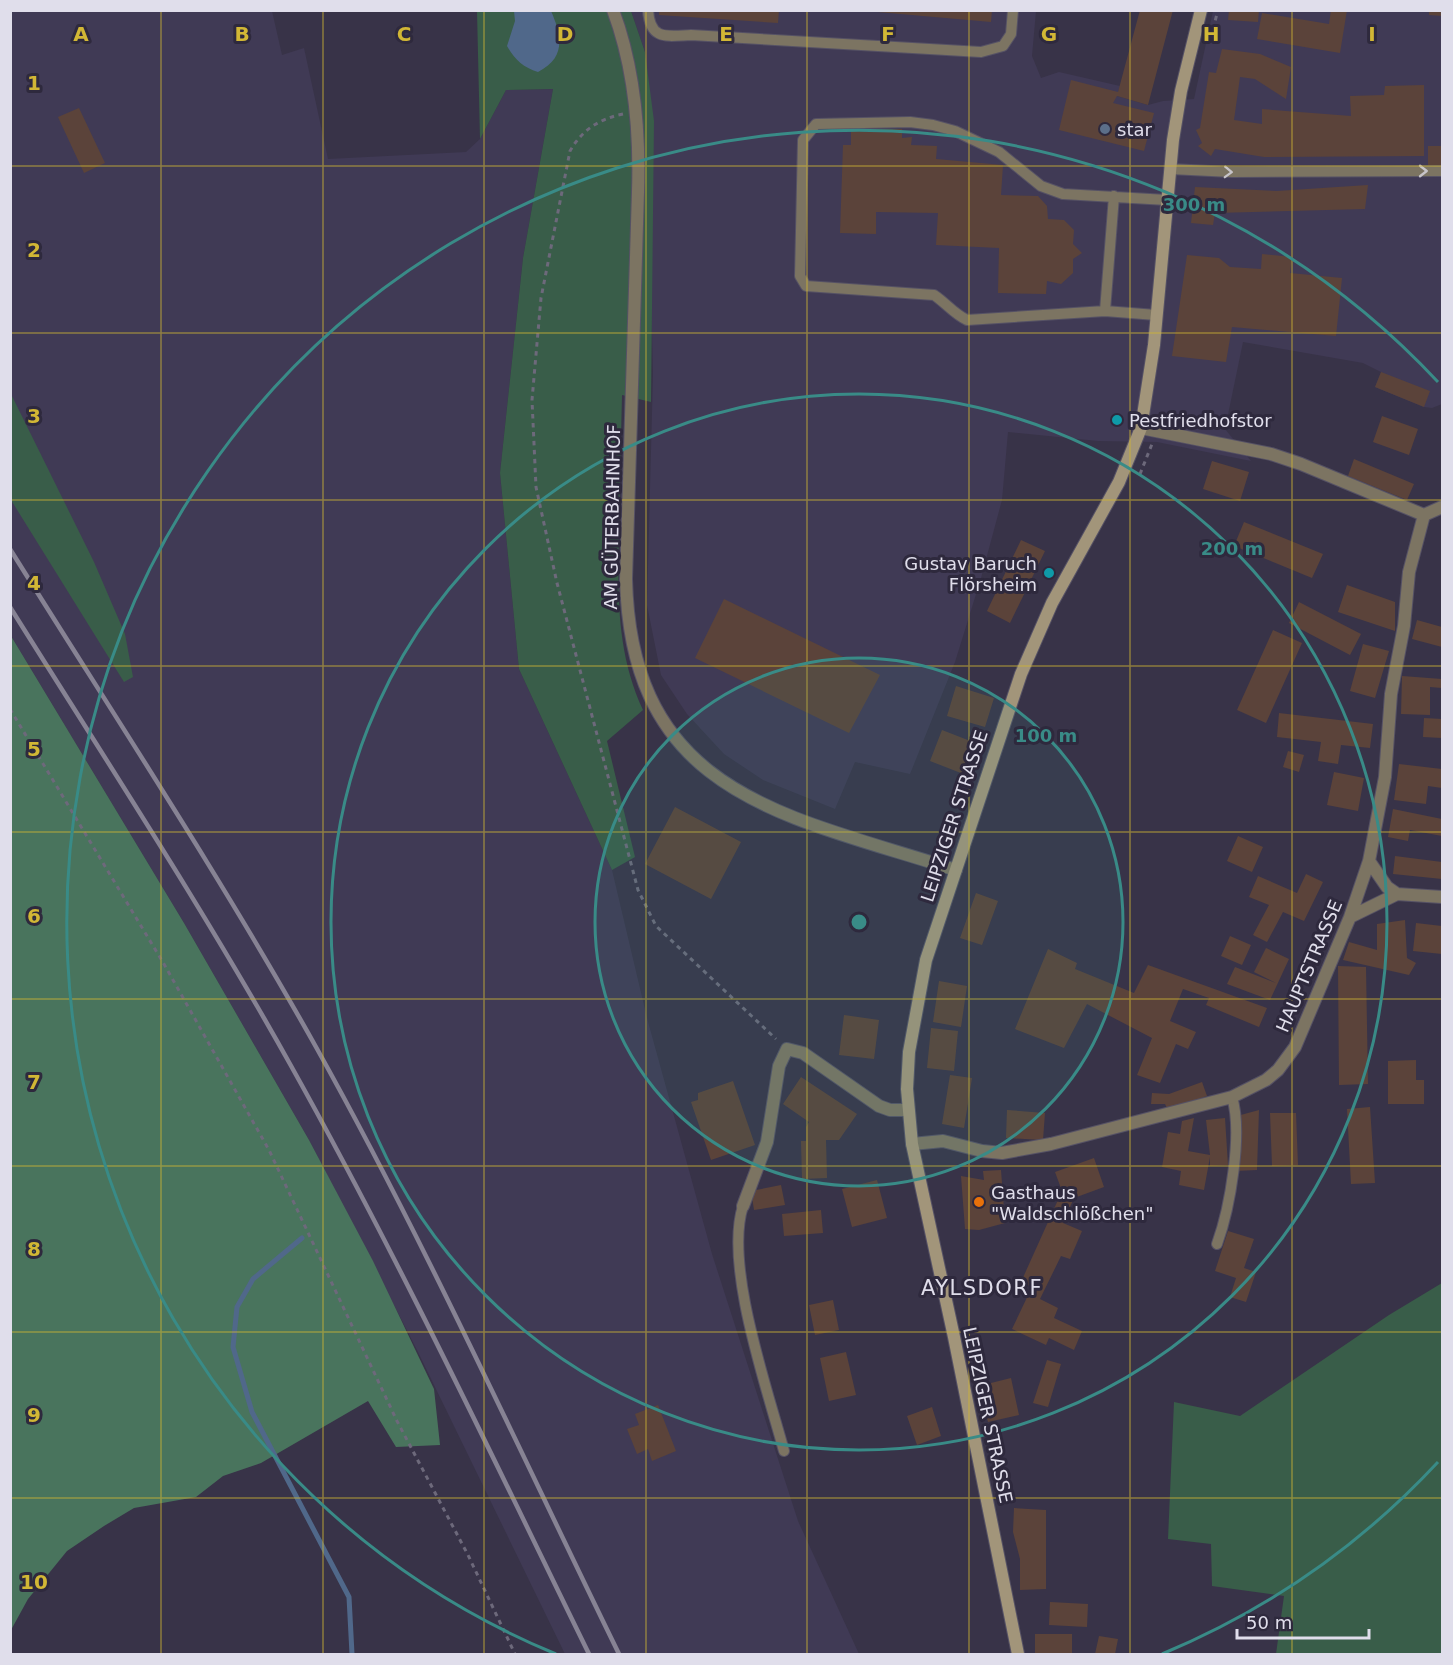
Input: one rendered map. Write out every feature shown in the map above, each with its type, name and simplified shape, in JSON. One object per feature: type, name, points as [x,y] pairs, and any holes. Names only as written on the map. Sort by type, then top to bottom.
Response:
[{"type":"street","name":"AM GÜTERBAHNHOF","points":[[613,10],[627,58],[636,111],[638,192],[627,590],[631,640],[645,686],[661,717],[682,746],[707,771],[736,791],[804,820],[956,870]]},
{"type":"street","name":"LEIPZIGER STRASSE","points":[[1018,1654],[959,1359],[912,1144],[907,1069],[921,984],[956,870],[1030,651],[1052,603],[1119,482],[1141,428],[1148,392],[1170,169],[1181,91],[1201,10]]},
{"type":"street","points":[[1141,428],[1271,454],[1424,515],[1443,507]]},
{"type":"street","name":"HAUPTSTRASSE","points":[[912,1144],[930,1140],[955,1142],[992,1153],[1021,1150],[1232,1097],[1266,1080],[1287,1058],[1304,1029],[1350,917],[1370,861],[1385,777],[1391,694],[1403,633],[1410,572],[1424,515]]},
{"type":"street","points":[[1370,861],[1387,887],[1397,894]]},
{"type":"street","points":[[1350,917],[1397,894],[1443,897]]},
{"type":"street","points":[[743,1206],[767,1142],[778,1066],[787,1049],[802,1053],[879,1106],[890,1110],[908,1110]]},
{"type":"lane","points":[[648,10],[650,25],[656,33],[666,36],[691,35],[981,52],[1003,46],[1011,34],[1013,10]]},
{"type":"lane","points":[[1156,315],[1105,310],[967,320],[956,315],[945,302],[934,295],[806,286],[800,276],[803,140],[816,124],[910,122],[933,125],[955,131],[999,152],[1041,186],[1063,194],[1167,200]]},
{"type":"lane","points":[[1170,169],[1232,172],[1443,171]]},
{"type":"lane","points":[[1105,310],[1114,196]]},
{"type":"lane","points":[[1216,1244],[1226,1218],[1232,1183],[1236,1114],[1232,1097]]},
{"type":"lane","points":[[743,1206],[737,1224],[736,1245],[755,1344],[784,1451]]},
{"type":"path","points":[[636,111],[600,120],[579,136],[570,151],[541,298],[532,400],[536,487],[557,582],[638,890],[656,926],[787,1049]]},
{"type":"path","points":[[10,709],[164,964],[269,1150],[397,1421],[468,1555],[515,1654]]},
{"type":"shaded area","points":[[11,11],[272,11],[282,55],[304,48],[328,159],[466,152],[480,139],[506,90],[553,89],[523,258],[500,473],[519,669],[612,870],[647,1018],[712,1254],[798,1521],[859,1654],[565,1654],[417,1350],[309,1140],[184,923],[11,636]]},
{"type":"shaded area","points":[[631,11],[1036,11],[1032,56],[1041,78],[1059,72],[1120,86],[1117,96],[1148,105],[1163,101],[1194,99],[1213,11],[1442,11],[1442,404],[1432,408],[1424,407],[1375,387],[1381,372],[1363,363],[1243,342],[1225,429],[1251,461],[1157,442],[1098,441],[1008,432],[1002,500],[981,578],[955,662],[910,774],[855,762],[835,809],[763,780],[724,754],[687,714],[661,675],[647,605],[653,374],[645,52]]},
{"type":"green space","points":[[477,11],[631,11],[645,52],[654,121],[651,402],[622,395],[618,572],[620,619],[627,665],[643,710],[607,741],[635,857],[612,870],[519,669],[500,473],[523,258],[553,89],[506,90],[480,139]]},
{"type":"green space","points":[[11,394],[94,562],[125,634],[133,677],[124,682],[11,500]]},
{"type":"green space","points":[[11,636],[184,923],[309,1140],[373,1261],[434,1389],[440,1445],[396,1447],[368,1401],[261,1463],[223,1476],[196,1497],[134,1508],[104,1526],[67,1551],[28,1599],[11,1630]]},
{"type":"green space","points":[[1442,1283],[1442,1654],[1276,1654],[1284,1596],[1212,1586],[1211,1544],[1168,1539],[1174,1402],[1240,1416],[1389,1315]]},
{"type":"water","points":[[514,11],[551,11],[555,20],[559,38],[557,53],[547,66],[538,72],[520,62],[507,46],[515,21]]},
{"type":"building","points":[[659,10],[779,10],[778,23],[659,15]]},
{"type":"building","points":[[855,10],[992,10],[991,22]]},
{"type":"building","points":[[1140,10],[1173,10],[1148,105],[1117,96],[1113,103],[1154,113],[1144,151],[1059,130],[1071,80],[1118,92]]},
{"type":"building","points":[[1229,10],[1259,10],[1258,22],[1228,20]]},
{"type":"building","points":[[1331,10],[1347,10],[1340,53],[1257,39],[1262,13],[1329,24]]},
{"type":"building","points":[[1429,10],[1442,10],[1442,16],[1429,15]]},
{"type":"building","points":[[1222,49],[1260,54],[1291,67],[1286,99],[1255,79],[1240,77],[1234,120],[1262,124],[1262,109],[1351,116],[1350,96],[1384,95],[1385,86],[1424,85],[1424,156],[1264,157],[1215,149],[1211,156],[1198,146],[1202,143],[1196,130],[1200,128],[1209,72],[1216,73]]},
{"type":"building","points":[[79,108],[105,163],[84,173],[58,117]]},
{"type":"building","points":[[851,129],[902,129],[902,138],[912,137],[911,145],[937,146],[936,159],[1003,165],[1001,195],[1038,196],[1047,206],[1048,219],[1064,220],[1074,230],[1073,244],[1082,253],[1073,259],[1073,273],[1061,284],[1047,281],[1046,294],[998,293],[999,248],[936,245],[938,213],[876,212],[876,234],[840,233],[843,145],[851,145]]},
{"type":"building","points":[[1428,146],[1442,146],[1442,167],[1428,167]]},
{"type":"building","points":[[1368,185],[1365,209],[1215,213],[1213,225],[1191,223],[1195,187],[1277,191]]},
{"type":"building","points":[[1262,254],[1292,257],[1290,273],[1342,278],[1336,336],[1232,327],[1226,362],[1172,356],[1187,255],[1219,258],[1230,267],[1261,269]]},
{"type":"building","points":[[1381,372],[1430,391],[1424,407],[1375,387]]},
{"type":"building","points":[[1382,416],[1418,429],[1409,455],[1373,442]]},
{"type":"building","points":[[1354,459],[1414,484],[1407,500],[1348,476]]},
{"type":"building","points":[[1212,461],[1249,472],[1240,501],[1203,489]]},
{"type":"building","points":[[1244,522],[1323,554],[1312,578],[1234,546]]},
{"type":"building","points":[[1021,540],[1045,551],[1010,623],[987,611]]},
{"type":"building","points":[[1347,585],[1395,602],[1395,631],[1338,612]]},
{"type":"building","points":[[724,599],[880,675],[849,733],[695,658]]},
{"type":"building","points":[[1299,602],[1361,634],[1350,655],[1289,623]]},
{"type":"building","points":[[1417,620],[1442,627],[1442,647],[1412,639]]},
{"type":"building","points":[[1273,630],[1302,643],[1266,723],[1237,710]]},
{"type":"building","points":[[1363,644],[1389,651],[1375,698],[1350,691]]},
{"type":"building","points":[[1402,676],[1442,679],[1442,688],[1430,687],[1430,715],[1401,714]]},
{"type":"building","points":[[956,686],[994,698],[985,727],[947,716]]},
{"type":"building","points":[[1279,713],[1373,724],[1370,748],[1341,745],[1338,764],[1318,761],[1321,742],[1277,737]]},
{"type":"building","points":[[1424,718],[1442,719],[1442,738],[1423,737]]},
{"type":"building","points":[[942,730],[978,744],[966,775],[930,761]]},
{"type":"building","points":[[1288,751],[1304,755],[1299,772],[1283,767]]},
{"type":"building","points":[[1399,764],[1442,769],[1442,788],[1428,786],[1426,804],[1394,800]]},
{"type":"building","points":[[1334,772],[1364,778],[1358,811],[1327,805]]},
{"type":"building","points":[[675,807],[741,842],[711,899],[645,864]]},
{"type":"building","points":[[1393,809],[1442,819],[1442,836],[1410,830],[1408,841],[1388,837]]},
{"type":"building","points":[[1238,836],[1263,847],[1252,872],[1227,861]]},
{"type":"building","points":[[1395,856],[1442,862],[1442,879],[1393,874]]},
{"type":"building","points":[[1306,874],[1323,882],[1304,921],[1283,912],[1267,942],[1253,935],[1269,905],[1249,897],[1258,876],[1297,893]]},
{"type":"building","points":[[976,893],[998,901],[982,945],[960,938]]},
{"type":"building","points":[[1405,920],[1407,958],[1416,963],[1409,975],[1343,960],[1349,942],[1377,950],[1377,924]]},
{"type":"building","points":[[1416,923],[1442,926],[1442,954],[1413,951]]},
{"type":"building","points":[[1230,936],[1251,945],[1242,965],[1221,956]]},
{"type":"building","points":[[1266,948],[1289,959],[1270,1000],[1227,984],[1235,967],[1276,983],[1254,972]]},
{"type":"building","points":[[1048,949],[1077,963],[1075,969],[1134,993],[1148,965],[1267,1008],[1259,1027],[1206,1005],[1209,998],[1183,989],[1170,1021],[1196,1032],[1188,1049],[1176,1044],[1160,1083],[1137,1075],[1152,1038],[1087,1004],[1064,1048],[1015,1029]]},
{"type":"building","points":[[1338,966],[1366,967],[1368,1084],[1339,1085]]},
{"type":"building","points":[[939,981],[967,986],[961,1027],[933,1022]]},
{"type":"building","points":[[844,1015],[879,1020],[874,1059],[839,1055]]},
{"type":"building","points":[[931,1028],[958,1031],[954,1071],[927,1068]]},
{"type":"building","points":[[1416,1060],[1416,1080],[1424,1080],[1424,1104],[1388,1104],[1388,1061]]},
{"type":"building","points":[[950,1075],[972,1078],[964,1128],[942,1124]]},
{"type":"building","points":[[801,1077],[857,1114],[839,1140],[826,1140],[827,1178],[802,1179],[801,1141],[806,1141],[806,1127],[809,1122],[783,1104]]},
{"type":"building","points":[[733,1081],[755,1145],[711,1160],[691,1102],[698,1100],[698,1093]]},
{"type":"building","points":[[1202,1082],[1207,1096],[1168,1110],[1165,1104],[1151,1104],[1152,1093],[1169,1094]]},
{"type":"building","points":[[1370,1107],[1375,1183],[1351,1184],[1347,1109]]},
{"type":"building","points":[[1007,1110],[1045,1113],[1043,1140],[1006,1138]]},
{"type":"building","points":[[1259,1110],[1257,1170],[1235,1171],[1237,1116]]},
{"type":"building","points":[[1270,1113],[1296,1113],[1298,1165],[1272,1166]]},
{"type":"building","points":[[1194,1118],[1188,1151],[1210,1155],[1206,1120],[1225,1118],[1228,1165],[1210,1166],[1210,1157],[1204,1190],[1179,1185],[1181,1171],[1162,1167],[1168,1132],[1180,1134],[1182,1121]]},
{"type":"building","points":[[1094,1158],[1104,1187],[1074,1198],[1063,1223],[1082,1231],[1070,1259],[1061,1256],[1040,1299],[1058,1308],[1054,1318],[1082,1331],[1074,1350],[1049,1338],[1046,1345],[1012,1329],[1032,1287],[1021,1282],[1062,1191],[1055,1172]]},
{"type":"building","points":[[1001,1170],[1005,1223],[979,1230],[965,1229],[961,1176],[984,1180],[983,1171]]},
{"type":"building","points":[[877,1180],[887,1218],[852,1227],[842,1189]]},
{"type":"building","points":[[781,1185],[785,1205],[754,1210],[751,1191]]},
{"type":"building","points":[[821,1210],[823,1233],[784,1236],[782,1214]]},
{"type":"building","points":[[1228,1231],[1254,1239],[1244,1268],[1256,1272],[1246,1302],[1230,1297],[1236,1278],[1215,1271]]},
{"type":"building","points":[[833,1300],[839,1330],[815,1335],[809,1305]]},
{"type":"building","points":[[846,1352],[856,1395],[829,1401],[820,1358]]},
{"type":"building","points":[[1047,1360],[1061,1364],[1048,1407],[1033,1403]]},
{"type":"building","points":[[1011,1378],[1019,1415],[988,1422],[979,1386]]},
{"type":"building","points":[[658,1405],[676,1451],[652,1461],[648,1449],[637,1454],[627,1429],[639,1425],[635,1414]]},
{"type":"building","points":[[932,1407],[941,1436],[917,1445],[907,1416]]},
{"type":"building","points":[[1014,1508],[1046,1510],[1046,1589],[1020,1590],[1020,1559],[1013,1532]]},
{"type":"building","points":[[1050,1602],[1088,1604],[1087,1627],[1049,1625]]},
{"type":"building","points":[[1035,1634],[1072,1634],[1072,1654],[1035,1654]]},
{"type":"building","points":[[1099,1636],[1118,1639],[1115,1654],[1095,1654]]},
{"type":"waterway","points":[[302,1238],[253,1279],[237,1307],[233,1347],[252,1412],[349,1597],[352,1654]]},
{"type":"railway","points":[[10,549],[205,858],[280,984],[357,1121],[472,1349],[619,1654]]},
{"type":"railway","points":[[10,607],[188,891],[290,1064],[406,1283],[589,1654]]},
{"type":"place","name":"star","points":[[1105,129]]},
{"type":"place","name":"Pestfriedhofstor","points":[[1117,420]]},
{"type":"place","name":"Gustav Baruch Flörsheim","points":[[1049,573]]},
{"type":"place","name":"Gasthaus \"Waldschlößchen\"","points":[[979,1202]]},
{"type":"district","name":"AYLSDORF","points":[[982,1288]]}]
